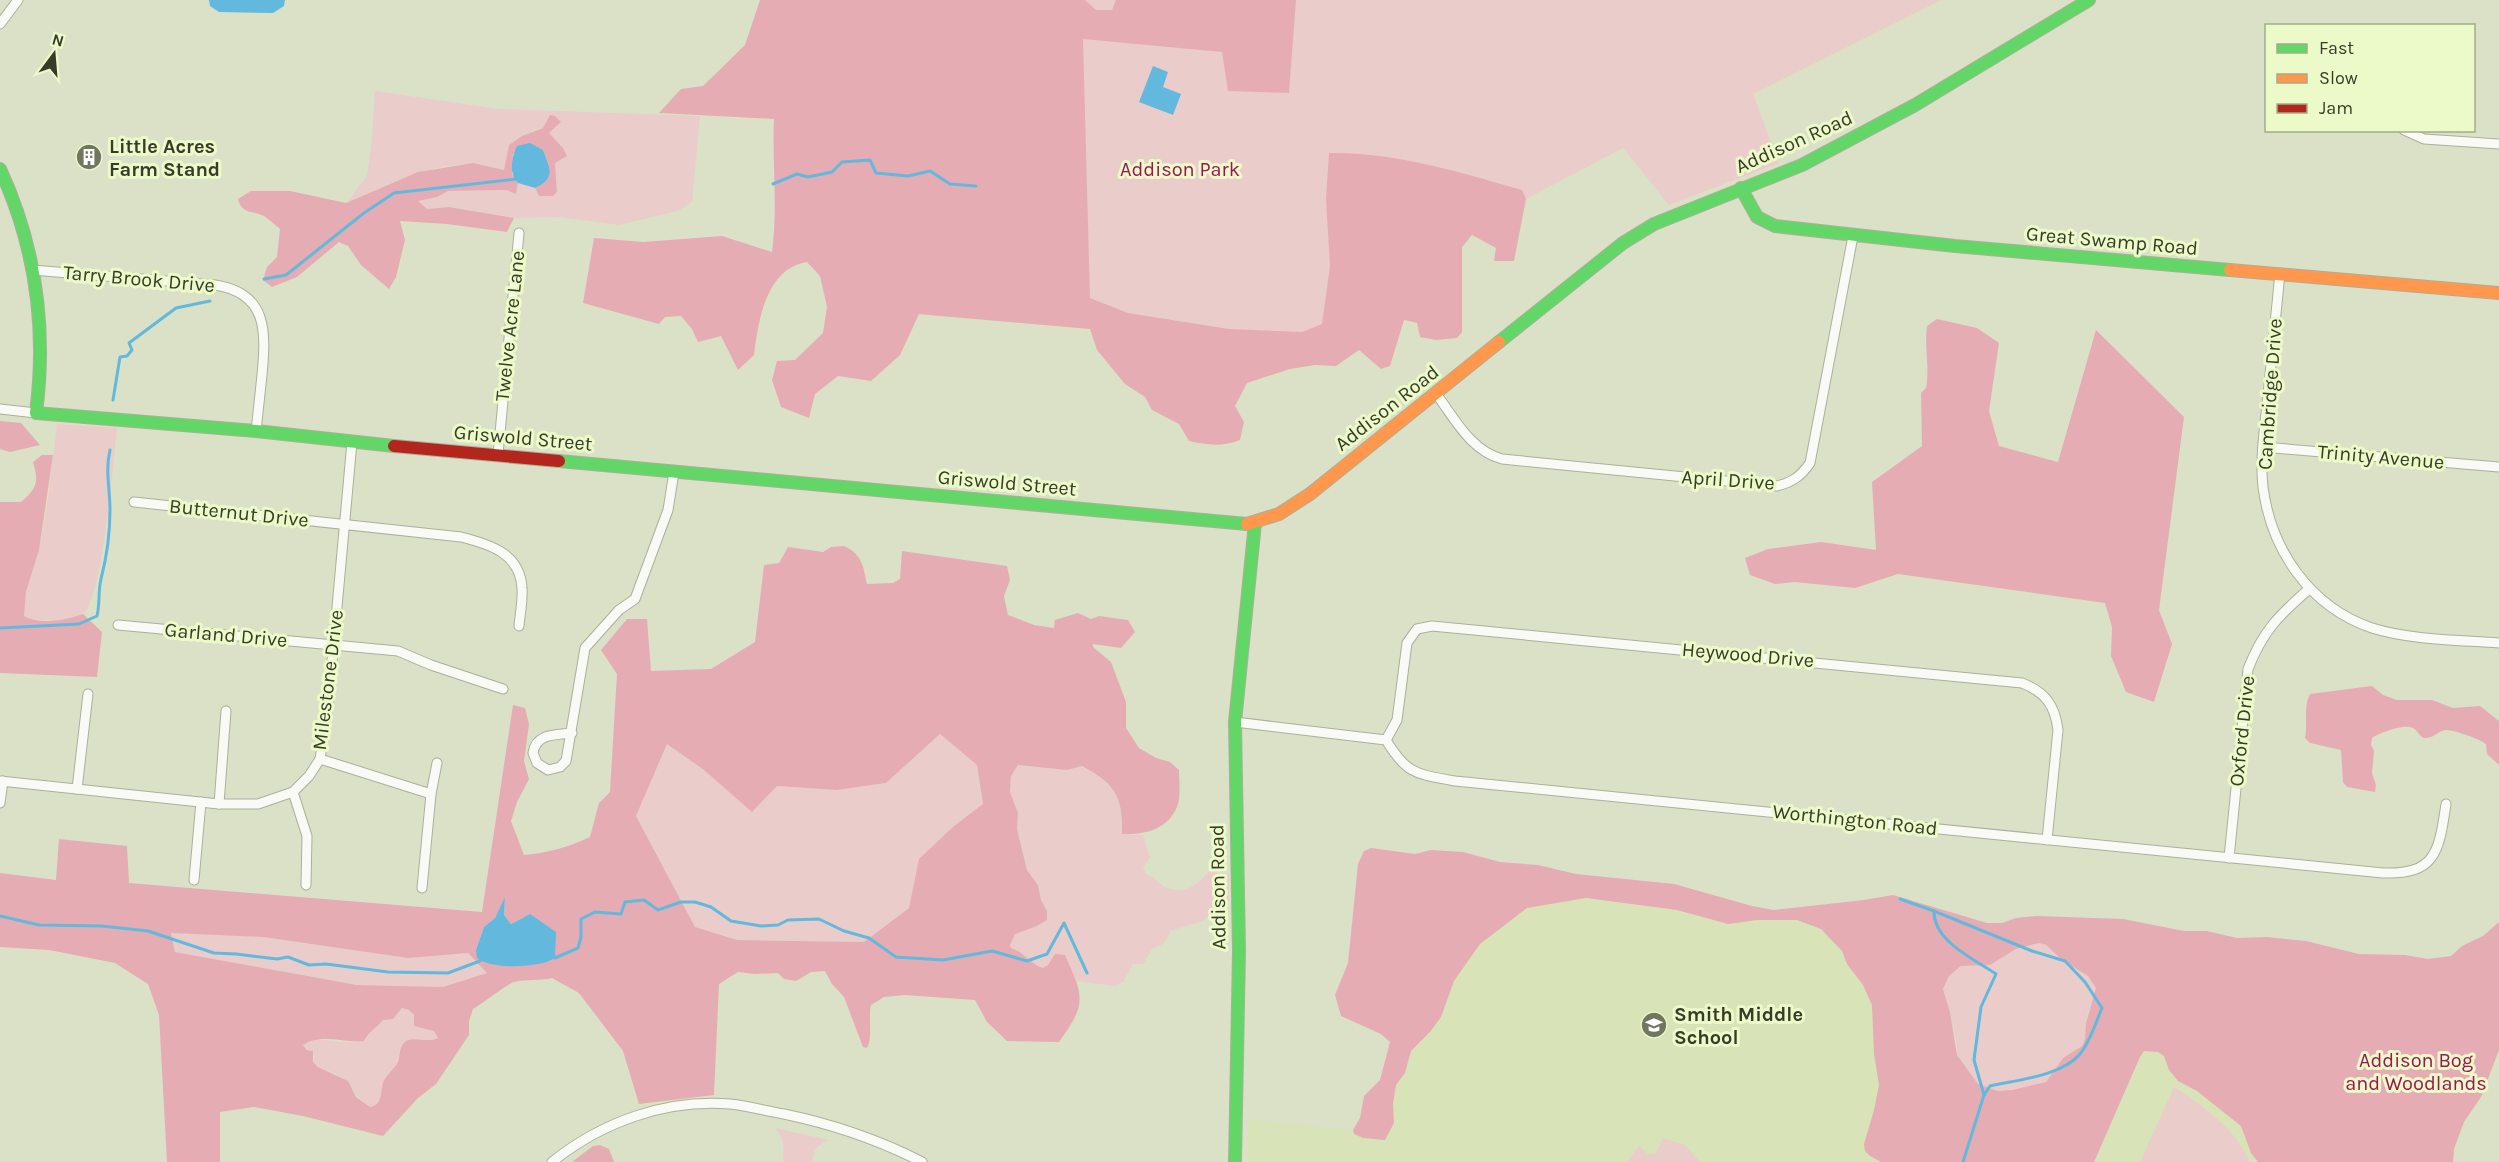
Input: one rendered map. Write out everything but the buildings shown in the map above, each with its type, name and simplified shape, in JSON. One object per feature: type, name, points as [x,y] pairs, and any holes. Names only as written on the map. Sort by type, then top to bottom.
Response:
[{"type":"main road","name":"Addison Road","points":[[1235,1162],[1239,973],[1235,722],[1256,523],[1277,515],[1311,492],[1437,395],[1623,243],[1654,224],[1802,165],[1915,105],[2089,0]]},
{"type":"main road","points":[[0,170],[20,215],[32,270],[42,338],[36,413]]},
{"type":"main road","name":"Great Swamp Road","points":[[1741,188],[1754,213],[1768,224],[1853,236],[2108,262],[2280,273],[2499,293]]},
{"type":"main road","name":"Griswold Street","points":[[36,413],[256,431],[352,442],[1206,521],[1256,523]]},
{"type":"street","points":[[0,24],[12,2]]},
{"type":"street","points":[[2408,132],[2424,139],[2499,144]]},
{"type":"street","name":"Twelve Acre Lane","points":[[498,454],[519,232]]},
{"type":"street","name":"April Drive","points":[[1437,395],[1476,446],[1489,456],[1777,486],[1790,483],[1802,475],[1810,463],[1853,236]]},
{"type":"street","name":"Tarry Brook Drive","points":[[32,270],[215,285],[241,293],[254,303],[264,330],[265,348],[256,431]]},
{"type":"street","name":"Cambridge Drive","points":[[2280,273],[2263,447],[2263,485],[2268,518],[2278,543],[2309,590],[2349,617],[2371,628],[2397,634],[2499,643]]},
{"type":"street","points":[[0,409],[36,413]]},
{"type":"street","name":"Milestone Drive","points":[[2,781],[219,804],[258,804],[293,792],[309,776],[320,759],[328,706],[352,442]]},
{"type":"street","name":"Trinity Avenue","points":[[2263,447],[2499,467]]},
{"type":"street","points":[[572,733],[542,738],[534,747],[534,758],[537,763],[548,770],[556,769],[564,764],[568,757],[572,733],[585,648],[619,610],[635,599],[668,510],[674,472]]},
{"type":"street","name":"Butternut Drive","points":[[134,502],[461,537],[492,545],[508,556],[517,572],[522,587],[519,626]]},
{"type":"street","name":"Oxford Drive","points":[[2229,858],[2248,669],[2256,647],[2270,626],[2309,590]]},
{"type":"street","name":"Garland Drive","points":[[118,625],[398,651],[503,689]]},
{"type":"street","name":"Heywood Drive","points":[[1386,740],[1397,720],[1407,643],[1417,629],[1432,626],[2022,683],[2037,689],[2048,699],[2056,712],[2058,730],[2047,840]]},
{"type":"street","points":[[77,789],[88,694]]},
{"type":"street","points":[[219,804],[226,711]]},
{"type":"street","points":[[1235,722],[1386,740]]},
{"type":"street","name":"Worthington Road","points":[[1386,740],[1400,762],[1417,772],[1455,781],[2229,858],[2404,873],[2426,865],[2440,845],[2446,804]]},
{"type":"street","points":[[320,759],[431,794]]},
{"type":"street","points":[[422,888],[431,794],[437,763]]},
{"type":"street","points":[[0,803],[2,781]]},
{"type":"street","points":[[293,792],[307,836],[306,885]]},
{"type":"street","points":[[194,880],[201,802]]},
{"type":"street","points":[[552,1162],[593,1134],[616,1123],[658,1109],[710,1104],[759,1108],[808,1119],[879,1142],[922,1162]]},
{"type":"shaded area","name":"Smith Middle School","points":[[1578,898],[1677,910],[1728,924],[1757,920],[1797,920],[1821,929],[1842,951],[1847,964],[1863,985],[1872,1005],[1874,1054],[1879,1085],[1867,1130],[1870,1156],[1881,1162],[1248,1162],[1249,1120],[1353,1130],[1394,1123],[1393,1104],[1396,1085],[1405,1073],[1411,1051],[1430,1032],[1445,1008],[1454,981],[1480,943],[1527,908]]},
{"type":"shaded area","points":[[2144,1051],[2158,1052],[2164,1056],[2169,1070],[2178,1081],[2197,1091],[2241,1126],[2251,1153],[2258,1162],[2094,1162]]},
{"type":"green space","points":[[760,0],[1085,0],[1096,10],[1112,10],[1116,0],[1296,0],[1289,93],[1228,91],[1222,52],[1083,39],[1090,298],[1128,313],[1229,329],[1302,332],[1322,324],[1330,266],[1326,199],[1329,153],[1378,156],[1427,164],[1522,190],[1526,199],[1514,261],[1494,261],[1496,248],[1472,235],[1462,247],[1462,332],[1457,338],[1436,340],[1420,337],[1417,323],[1404,320],[1390,366],[1381,369],[1359,350],[1336,366],[1315,365],[1290,369],[1247,383],[1235,406],[1244,422],[1240,440],[1227,444],[1189,441],[1179,424],[1152,410],[1145,397],[1125,384],[1097,350],[1090,329],[919,314],[900,355],[871,381],[838,376],[815,394],[809,418],[781,407],[772,380],[777,361],[795,360],[823,333],[827,307],[820,276],[807,262],[793,266],[773,285],[758,327],[754,355],[738,370],[721,336],[698,342],[692,329],[681,316],[665,317],[659,324],[583,303],[594,238],[643,242],[722,236],[772,252],[775,218],[774,119],[659,113],[681,89],[703,86],[745,45]]},
{"type":"green space","name":"Addison Park","points":[[808,0],[1941,0],[1753,94],[1779,163],[1669,205],[1623,148],[1526,199],[1454,192],[1333,349],[827,307]]},
{"type":"green space","points":[[375,91],[499,109],[700,116],[692,202],[678,211],[619,225],[558,217],[514,218],[449,207],[427,209],[417,201],[437,197],[447,191],[506,190],[516,194],[518,183],[535,188],[539,196],[557,191],[555,163],[557,141],[543,128],[534,130],[509,145],[504,171],[483,166],[443,167],[404,178],[346,203],[367,176]]},
{"type":"green space","points":[[550,115],[555,116],[561,122],[549,133],[567,156],[555,163],[557,192],[553,196],[539,196],[535,188],[546,180],[549,172],[543,150],[513,154],[512,174],[518,183],[516,194],[506,190],[448,191],[437,197],[418,201],[427,209],[449,207],[514,218],[507,232],[447,224],[400,221],[405,240],[396,277],[389,289],[361,265],[348,246],[339,242],[297,277],[272,287],[263,280],[267,267],[277,257],[280,229],[264,216],[242,208],[238,199],[251,191],[290,191],[346,203],[418,172],[473,163],[504,170],[509,145],[522,136],[543,128]]},
{"type":"green space","points":[[1937,319],[1977,328],[1999,343],[1989,411],[1999,446],[2058,462],[2096,330],[2184,417],[2159,610],[2172,644],[2154,702],[2126,692],[2111,656],[2112,627],[2105,603],[1898,574],[1855,588],[1795,582],[1775,584],[1750,575],[1745,558],[1768,549],[1821,542],[1876,550],[1872,482],[1922,446],[1921,393],[1926,388],[1927,380],[1927,326]]},
{"type":"green space","points":[[0,421],[21,423],[40,445],[10,452],[0,449]]},
{"type":"green space","points":[[57,424],[117,428],[102,556],[90,602],[84,613],[66,619],[30,620],[24,616],[25,599],[42,534]]},
{"type":"green space","points":[[42,455],[53,455],[39,550],[26,592],[24,616],[30,619],[53,621],[83,614],[102,632],[97,677],[0,673],[0,502],[21,502],[30,493],[36,480],[33,462]]},
{"type":"green space","points":[[844,546],[859,557],[867,584],[893,583],[900,579],[902,551],[1007,566],[1010,580],[1004,596],[1008,615],[1034,625],[1054,628],[1055,620],[1078,613],[1091,619],[1099,616],[1128,620],[1135,632],[1121,648],[1093,644],[1093,647],[1111,662],[1126,702],[1126,728],[1139,748],[1156,758],[1170,762],[1179,770],[1178,803],[1173,815],[1154,830],[1122,834],[1121,810],[1115,792],[1102,779],[1082,766],[1067,770],[1018,765],[1011,776],[1010,792],[1018,813],[1017,829],[1027,870],[1038,885],[1041,900],[1047,911],[1047,920],[1015,934],[1010,945],[1011,948],[1043,968],[1048,965],[1055,954],[1065,955],[1076,981],[1080,1000],[1074,1018],[1059,1042],[1007,1041],[987,1022],[975,1000],[905,995],[884,997],[871,1005],[870,1038],[867,1048],[863,1047],[844,997],[832,984],[825,971],[811,972],[796,981],[784,979],[778,973],[738,972],[719,984],[714,1095],[639,1104],[623,1051],[579,993],[552,978],[519,981],[506,986],[473,1009],[469,1021],[469,1035],[436,1084],[418,1098],[383,1136],[303,1116],[254,1107],[220,1112],[220,1162],[167,1162],[159,1015],[148,984],[115,963],[49,950],[0,947],[0,873],[56,880],[59,839],[127,846],[129,883],[482,912],[513,705],[525,708],[529,724],[524,761],[529,779],[517,802],[511,821],[524,855],[558,849],[590,837],[599,803],[610,792],[617,674],[601,650],[627,619],[647,619],[651,671],[711,669],[755,642],[764,565],[779,563],[788,547],[823,552],[831,547]],"holes":[[[940,734],[977,765],[983,804],[954,826],[919,859],[909,908],[864,942],[737,940],[695,927],[636,816],[667,744],[704,770],[752,812],[777,786],[837,790],[886,783]],[[505,898],[504,915],[511,924],[524,917],[538,920],[476,950],[484,927],[495,918]],[[171,933],[263,937],[408,958],[468,953],[487,973],[443,987],[357,985],[175,952]],[[402,1008],[409,1010],[414,1015],[414,1026],[434,1031],[438,1038],[414,1039],[403,1044],[398,1062],[384,1081],[380,1099],[370,1107],[356,1097],[348,1081],[318,1067],[313,1062],[313,1051],[307,1050],[303,1045],[310,1041],[325,1039],[364,1041],[383,1020],[393,1019]]]},
{"type":"green space","points":[[2372,686],[2383,695],[2397,700],[2432,700],[2453,708],[2480,706],[2499,721],[2499,765],[2487,754],[2486,744],[2472,737],[2445,730],[2423,738],[2413,728],[2404,727],[2386,731],[2372,738],[2371,745],[2374,751],[2372,773],[2376,785],[2375,792],[2347,787],[2343,782],[2341,750],[2310,743],[2305,738],[2308,699],[2310,694]]},
{"type":"green space","points":[[940,734],[977,765],[983,805],[954,826],[919,859],[909,908],[864,942],[737,940],[695,927],[636,816],[667,744],[704,770],[777,786],[837,790],[886,783]]},
{"type":"green space","points":[[1018,765],[1067,770],[1081,766],[1093,773],[1115,792],[1121,810],[1122,834],[1143,835],[1150,858],[1143,867],[1146,874],[1165,887],[1184,890],[1195,885],[1208,872],[1229,874],[1229,900],[1221,903],[1203,921],[1170,931],[1160,946],[1153,948],[1143,964],[1133,964],[1123,982],[1115,986],[1076,981],[1065,955],[1044,968],[1035,964],[1011,948],[1010,944],[1015,934],[1047,920],[1047,911],[1041,900],[1038,885],[1027,870],[1017,829],[1018,813],[1010,792],[1011,776]]},
{"type":"green space","name":"Addison Bog and Woodlands","points":[[1371,848],[1415,854],[1431,850],[1463,852],[1500,862],[1538,865],[1576,874],[1674,884],[1774,910],[1893,895],[1987,923],[2002,923],[2016,918],[2037,916],[2123,919],[2184,931],[2207,931],[2237,938],[2267,937],[2306,941],[2359,954],[2405,955],[2428,959],[2451,956],[2462,946],[2483,936],[2499,922],[2499,1050],[2481,1097],[2464,1122],[2454,1149],[2453,1162],[2258,1162],[2251,1153],[2241,1126],[2197,1091],[2178,1081],[2169,1070],[2164,1056],[2158,1052],[2144,1051],[2094,1162],[1881,1162],[1865,1151],[1864,1144],[1879,1085],[1874,1054],[1872,1005],[1863,985],[1847,964],[1842,951],[1821,929],[1797,920],[1757,920],[1728,924],[1677,910],[1586,898],[1527,908],[1480,944],[1454,981],[1441,1017],[1411,1051],[1405,1073],[1396,1085],[1393,1104],[1394,1123],[1385,1140],[1363,1138],[1354,1134],[1353,1130],[1360,1118],[1364,1096],[1380,1080],[1390,1042],[1381,1034],[1341,1016],[1335,995],[1348,963],[1358,864],[1364,851]],"holes":[[[2039,943],[2046,945],[2062,960],[2088,976],[2096,988],[2082,1046],[2063,1058],[2046,1082],[1998,1091],[1978,1084],[1957,1055],[1950,1012],[1943,989],[1949,976],[1961,966],[1990,965],[2016,949]]]},
{"type":"green space","points":[[170,932],[263,937],[408,958],[468,953],[487,973],[443,987],[357,985],[175,952]]},
{"type":"green space","points":[[2039,943],[2046,945],[2062,960],[2088,976],[2097,988],[2087,1016],[2085,1039],[2082,1046],[2063,1058],[2046,1082],[1998,1091],[1978,1084],[1957,1055],[1956,1040],[1943,989],[1949,976],[1961,966],[1990,965],[2016,949]]},
{"type":"green space","points":[[402,1008],[409,1010],[422,1026],[434,1031],[439,1038],[430,1042],[416,1039],[406,1041],[401,1046],[397,1064],[385,1077],[380,1101],[376,1106],[370,1107],[343,1079],[316,1065],[313,1062],[315,1056],[303,1044],[314,1040],[349,1042],[358,1040],[383,1020],[393,1019]]},
{"type":"green space","points":[[2174,1087],[2197,1102],[2227,1128],[2250,1162],[2140,1162]]},
{"type":"green space","points":[[775,1128],[829,1140],[816,1148],[813,1162],[783,1162],[783,1144]]},
{"type":"green space","points":[[1663,1138],[1685,1145],[1700,1162],[1627,1162],[1639,1146],[1648,1154],[1656,1153]]},
{"type":"green space","points":[[600,1145],[609,1149],[614,1162],[572,1162],[593,1146]]},
{"type":"water","points":[[209,0],[285,0],[284,6],[273,13],[219,12],[210,6]]},
{"type":"water","points":[[1153,66],[1168,72],[1163,87],[1181,94],[1173,115],[1139,102]]},
{"type":"water","points":[[530,143],[543,150],[550,172],[546,180],[535,188],[518,183],[512,170],[513,156],[517,146]]},
{"type":"water","points":[[505,897],[504,915],[511,924],[530,914],[556,932],[555,958],[527,966],[504,966],[484,962],[477,958],[476,950],[484,927],[495,918]]},
{"type":"waterway","points":[[773,184],[797,174],[808,177],[832,172],[842,162],[870,160],[876,173],[908,176],[930,171],[950,184],[976,186]]},
{"type":"waterway","points":[[264,279],[286,275],[364,213],[394,193],[516,179]]},
{"type":"waterway","points":[[113,400],[120,357],[127,356],[132,350],[129,343],[176,308],[210,301]]},
{"type":"waterway","points":[[0,628],[79,624],[97,616],[109,528],[110,450]]},
{"type":"waterway","points":[[1900,899],[1934,911],[1935,922],[1947,940],[1996,974],[1981,1007],[1974,1060],[1984,1095]]},
{"type":"waterway","points":[[555,958],[578,948],[581,937],[581,919],[595,912],[621,914],[625,902],[644,900],[658,910],[681,902],[695,902],[711,907],[731,921],[761,926],[778,925],[788,920],[819,919],[844,931],[869,938],[896,957],[943,960],[992,951],[1027,961],[1047,954],[1064,923],[1087,973]]},
{"type":"waterway","points":[[1934,911],[2032,951],[2065,961],[2085,982],[2102,1008],[2087,1044],[2072,1061],[2038,1076],[1990,1086],[1984,1095],[1963,1162]]},
{"type":"waterway","points":[[0,916],[39,925],[102,926],[148,931],[214,953],[277,959],[288,957],[309,965],[326,964],[388,972],[448,973],[480,961]]},
{"type":"traffic: fast","points":[[1499,342],[1623,243],[1654,224],[1802,165],[1915,105],[2089,0]]},
{"type":"traffic: fast","points":[[0,169],[22,228],[36,288],[40,350],[36,413],[256,431],[394,446]]},
{"type":"traffic: fast","points":[[1741,188],[1757,217],[1775,226],[1955,246],[2230,270]]},
{"type":"traffic: fast","points":[[559,461],[1247,524]]},
{"type":"traffic: fast","points":[[1235,1162],[1239,951],[1235,722],[1255,523]]},
{"type":"traffic: slow","points":[[2230,270],[2499,293]]},
{"type":"traffic: slow","points":[[1247,524],[1279,514],[1310,494],[1499,342]]},
{"type":"traffic: jam","points":[[394,446],[559,461]]},
{"type":"place","name":"Little Acres Farm Stand","points":[[89,157]]},
{"type":"place","name":"Smith Middle School","points":[[1654,1025]]}]
